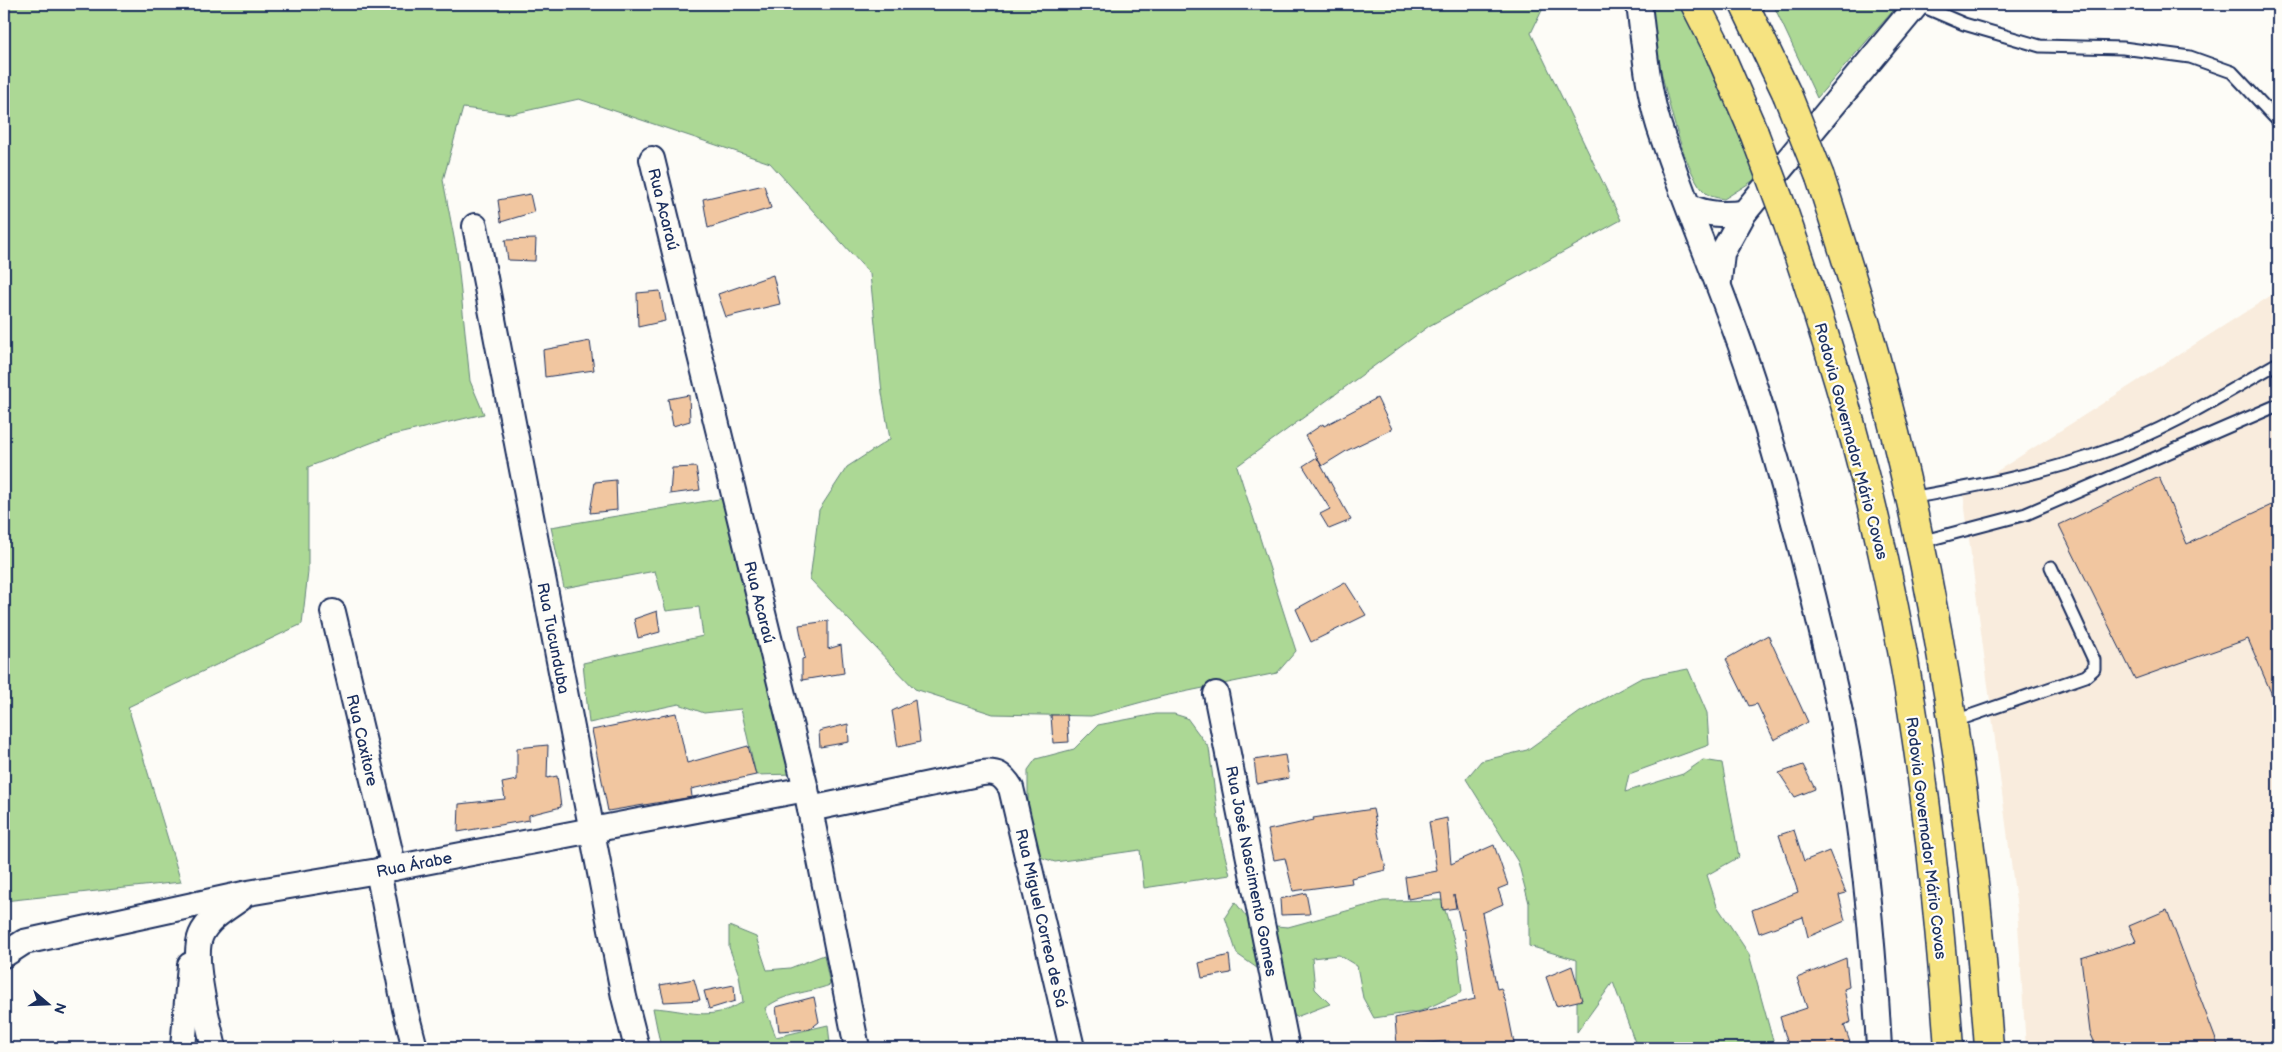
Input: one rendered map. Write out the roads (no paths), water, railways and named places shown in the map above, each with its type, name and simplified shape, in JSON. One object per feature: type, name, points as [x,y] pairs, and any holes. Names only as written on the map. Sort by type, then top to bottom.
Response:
[{"type":"highway","name":"Rodovia Governador Mário Covas","points":[[1695,4],[1716,46],[1754,133],[1784,213],[1835,364],[1884,556],[1920,761],[1940,925],[1949,1048]]},
{"type":"highway","points":[[1744,4],[1787,94],[1820,177],[1875,356],[1910,498],[1920,542],[1952,722],[1980,923],[1988,1035]]},
{"type":"street","points":[[1639,4],[1647,70],[1658,124],[1719,286],[1757,394],[1801,553],[1835,690],[1853,797],[1866,894],[1879,1048]]},
{"type":"street","points":[[1719,286],[1722,253],[1744,213],[1917,4]]},
{"type":"street","name":"Rua Acaraú","points":[[652,159],[808,799],[857,1048]]},
{"type":"street","points":[[1690,207],[1708,214],[1720,216],[1744,213]]},
{"type":"street","name":"Rua Tucunduba","points":[[475,226],[624,997],[637,1048]]},
{"type":"street","name":"Rua Caxitore","points":[[332,612],[386,869],[405,1009],[415,1048]]},
{"type":"street","name":"Rua José Nascimento Gomes","points":[[1216,694],[1287,1048]]},
{"type":"street","name":"Rua Árabe","points":[[4,955],[24,942],[248,893],[592,830],[982,773],[1000,774],[1011,788]]},
{"type":"street","name":"Rua Miguel Correa de Sá","points":[[1011,788],[1072,1048]]},
{"type":"street","points":[[183,1048],[190,963],[201,935],[208,924],[248,893]]},
{"type":"street","points":[[198,945],[200,978],[214,1048]]},
{"type":"street","points":[[1988,1035],[1996,1048]]},
{"type":"lane","points":[[1917,4],[1964,24],[2040,46],[2122,48],[2190,57],[2232,72],[2278,121]]},
{"type":"lane","points":[[1910,498],[2006,480],[2106,452],[2175,422],[2278,363]]},
{"type":"lane","points":[[1920,542],[2026,514],[2278,405]]},
{"type":"lane","points":[[1952,722],[2086,676],[2094,669],[2094,660],[2051,567]]}]
